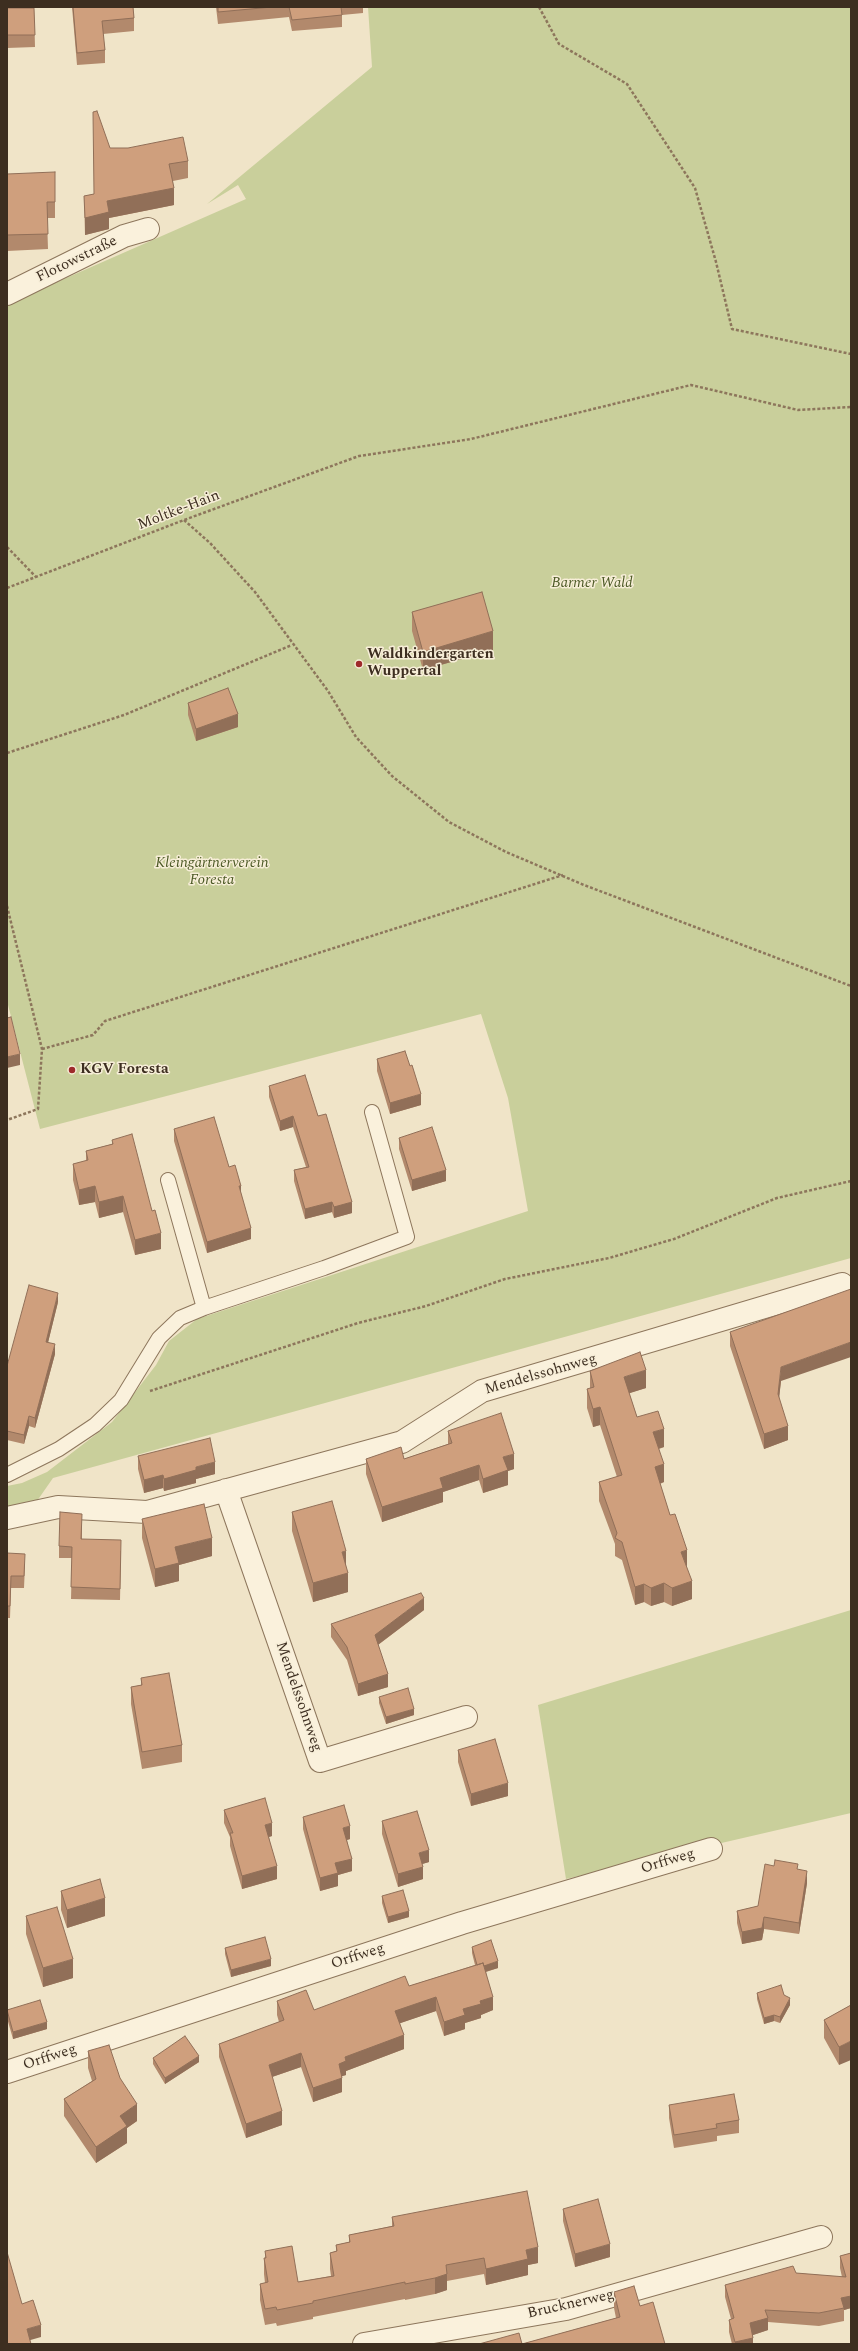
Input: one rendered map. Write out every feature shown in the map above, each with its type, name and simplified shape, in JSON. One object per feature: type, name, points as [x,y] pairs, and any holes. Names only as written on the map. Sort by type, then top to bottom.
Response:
[{"type":"street","name":"Flotowstraße","points":[[7,294],[124,236],[148,229]]},
{"type":"street","name":"Mendelssohnweg","points":[[7,1518],[58,1507],[147,1512],[402,1442],[482,1391],[842,1284]]},
{"type":"street","name":"Mendelssohnweg","points":[[226,1490],[320,1761],[466,1717]]},
{"type":"street","name":"Orffweg","points":[[7,2072],[454,1926],[711,1849]]},
{"type":"street","name":"Brucknerweg","points":[[364,2344],[566,2309],[821,2237]]},
{"type":"lane","points":[[7,1475],[65,1445],[95,1425],[121,1400],[160,1338],[180,1318],[204,1308],[324,1268],[407,1237],[372,1112]]},
{"type":"lane","points":[[168,1180],[204,1308]]},
{"type":"path","points":[[539,7],[559,44],[627,84],[695,188],[716,262],[732,329],[851,354]]},
{"type":"path","name":"Moltke-Hain","points":[[7,588],[184,520],[359,456],[471,439],[691,385],[798,410],[851,407]]},
{"type":"path","points":[[184,520],[210,543],[255,592],[292,645],[328,691],[356,737],[392,776],[449,822],[506,852],[851,986]]},
{"type":"path","points":[[7,547],[36,577]]},
{"type":"path","points":[[7,753],[124,714],[292,645]]},
{"type":"path","points":[[42,1049],[93,1035],[105,1021],[564,875]]},
{"type":"path","points":[[7,906],[42,1049],[38,1109],[7,1120]]},
{"type":"path","points":[[121,1400],[358,1323],[426,1306],[505,1279],[609,1258],[674,1239],[777,1198],[851,1181]]},
{"type":"green space","name":"Barmer Wald","points":[[368,7],[851,7],[851,1258],[53,1478],[37,1501],[7,1509],[7,1486],[22,1483],[47,1472],[112,1422],[156,1365],[169,1341],[197,1319],[528,1211],[508,1098],[481,1014],[40,1129],[7,1001],[7,304],[246,199],[238,185],[207,204],[372,67]]},
{"type":"green space","points":[[851,1610],[851,1813],[566,1879],[538,1705]]},
{"type":"building","points":[[73,7],[133,7],[134,18],[102,21],[105,50],[77,53]]},
{"type":"building","points":[[218,7],[272,7],[218,12]]},
{"type":"building","points":[[289,7],[341,7],[342,15],[292,20]]},
{"type":"building","points":[[7,8],[34,8],[35,35],[7,35]]},
{"type":"building","points":[[97,111],[110,148],[128,148],[183,137],[188,161],[169,164],[174,188],[107,201],[109,212],[85,218],[84,196],[94,194],[93,112]]},
{"type":"building","points":[[55,172],[55,202],[47,202],[48,234],[7,235],[7,174]]},
{"type":"building","points":[[482,592],[493,631],[423,652],[412,612]]},
{"type":"building","points":[[228,688],[238,714],[196,729],[188,703]]},
{"type":"building","points":[[11,1017],[20,1054],[7,1057],[7,1018]]},
{"type":"building","points":[[405,1051],[410,1066],[412,1065],[421,1094],[390,1103],[377,1059]]},
{"type":"building","points":[[305,1075],[318,1116],[326,1114],[352,1202],[334,1207],[332,1202],[305,1209],[294,1170],[309,1167],[293,1116],[280,1121],[269,1086]]},
{"type":"building","points":[[214,1117],[229,1167],[235,1165],[241,1186],[239,1186],[251,1228],[207,1242],[174,1129]]},
{"type":"building","points":[[432,1127],[446,1170],[412,1180],[399,1138]]},
{"type":"building","points":[[132,1134],[152,1211],[155,1210],[161,1233],[135,1240],[123,1196],[99,1202],[95,1186],[79,1190],[73,1164],[88,1160],[86,1151],[113,1144],[112,1140]]},
{"type":"building","points":[[29,1285],[58,1293],[46,1342],[55,1344],[35,1418],[29,1416],[24,1435],[7,1431],[7,1366]]},
{"type":"building","points":[[851,1289],[851,1342],[781,1367],[778,1394],[788,1426],[764,1434],[730,1332]]},
{"type":"building","points":[[640,1352],[646,1370],[624,1377],[637,1417],[658,1411],[664,1429],[653,1432],[664,1464],[655,1467],[670,1515],[675,1514],[687,1550],[681,1552],[692,1581],[672,1588],[664,1583],[651,1588],[644,1584],[635,1587],[622,1542],[615,1538],[617,1533],[599,1482],[622,1475],[600,1407],[593,1409],[587,1389],[594,1387],[590,1371]]},
{"type":"building","points":[[501,1413],[514,1454],[503,1457],[508,1470],[483,1479],[479,1465],[440,1478],[443,1488],[382,1507],[366,1459],[401,1447],[404,1459],[452,1443],[448,1431]]},
{"type":"building","points":[[210,1438],[215,1462],[196,1467],[196,1470],[164,1479],[163,1475],[144,1480],[138,1456]]},
{"type":"building","points":[[332,1501],[346,1551],[342,1552],[348,1573],[313,1583],[292,1512]]},
{"type":"building","points":[[204,1504],[212,1538],[175,1547],[179,1563],[155,1569],[142,1519]]},
{"type":"building","points":[[60,1512],[82,1514],[81,1539],[121,1540],[120,1589],[71,1587],[72,1547],[59,1546]]},
{"type":"building","points":[[7,1553],[25,1554],[24,1576],[11,1576],[10,1606],[7,1606]]},
{"type":"building","points":[[421,1593],[424,1598],[375,1635],[388,1674],[358,1684],[347,1647],[331,1624]]},
{"type":"building","points":[[169,1673],[182,1745],[142,1752],[131,1687],[142,1685],[141,1678]]},
{"type":"building","points":[[408,1688],[414,1709],[386,1717],[379,1697]]},
{"type":"building","points":[[495,1739],[508,1783],[471,1794],[458,1750]]},
{"type":"building","points":[[265,1798],[272,1823],[265,1825],[277,1866],[242,1876],[230,1833],[233,1833],[224,1810]]},
{"type":"building","points":[[344,1805],[350,1826],[343,1828],[352,1859],[335,1863],[338,1873],[320,1878],[303,1817]]},
{"type":"building","points":[[417,1811],[429,1850],[419,1853],[423,1867],[398,1874],[382,1821]]},
{"type":"building","points":[[775,1860],[798,1864],[797,1869],[807,1871],[799,1923],[764,1917],[762,1928],[742,1932],[737,1911],[758,1906],[765,1864],[774,1866]]},
{"type":"building","points":[[100,1879],[105,1898],[67,1910],[61,1891]]},
{"type":"building","points":[[403,1890],[409,1911],[388,1917],[382,1896]]},
{"type":"building","points":[[57,1907],[73,1959],[43,1968],[26,1916]]},
{"type":"building","points":[[265,1937],[271,1959],[231,1970],[225,1948]]},
{"type":"building","points":[[491,1940],[498,1961],[484,1966],[483,1963],[477,1965],[472,1947]]},
{"type":"building","points":[[483,1963],[493,1997],[480,2001],[481,2004],[463,2009],[465,2015],[444,2022],[436,1997],[395,2011],[404,2035],[345,2057],[346,2061],[339,2064],[342,2078],[313,2088],[301,2053],[269,2065],[282,2111],[246,2124],[219,2044],[284,2020],[277,2001],[306,1990],[314,2010],[405,1976],[409,1986]]},
{"type":"building","points":[[781,1985],[784,1995],[790,1998],[780,2017],[774,2015],[764,2018],[757,1993]]},
{"type":"building","points":[[40,2000],[47,2022],[13,2032],[7,2010]]},
{"type":"building","points":[[851,2005],[851,2041],[839,2047],[824,2020]]},
{"type":"building","points":[[185,2036],[199,2056],[165,2078],[153,2058]]},
{"type":"building","points":[[109,2045],[120,2078],[137,2104],[120,2116],[127,2126],[96,2147],[64,2099],[96,2079],[88,2051]]},
{"type":"building","points":[[734,2094],[739,2120],[716,2124],[717,2128],[674,2135],[669,2105]]},
{"type":"building","points":[[527,2191],[538,2247],[526,2250],[528,2259],[486,2269],[484,2258],[446,2265],[447,2274],[435,2278],[405,2284],[405,2282],[277,2310],[276,2307],[265,2309],[260,2284],[268,2282],[264,2258],[266,2258],[265,2251],[292,2246],[298,2282],[334,2276],[330,2253],[337,2251],[336,2245],[350,2242],[349,2235],[394,2226],[392,2217]]},
{"type":"building","points":[[598,2199],[610,2244],[575,2254],[563,2209]]},
{"type":"building","points":[[7,2252],[22,2304],[33,2300],[41,2325],[27,2329],[31,2344],[7,2344]]},
{"type":"building","points":[[851,2253],[851,2296],[841,2298],[844,2308],[819,2313],[765,2310],[768,2318],[750,2323],[753,2338],[735,2342],[729,2320],[734,2318],[725,2285],[793,2266],[796,2273],[846,2277],[840,2256]]},
{"type":"building","points":[[634,2286],[640,2306],[653,2302],[665,2344],[522,2344],[620,2317],[614,2292]]},
{"type":"building","points":[[519,2333],[522,2344],[479,2344]]},
{"type":"place","name":"Waldkindergarten Wuppertal","points":[[359,664]]},
{"type":"place","name":"KGV Foresta","points":[[72,1070]]},
{"type":"park label","name":"Kleingärtnerverein Foresta","points":[[212,872]]}]
